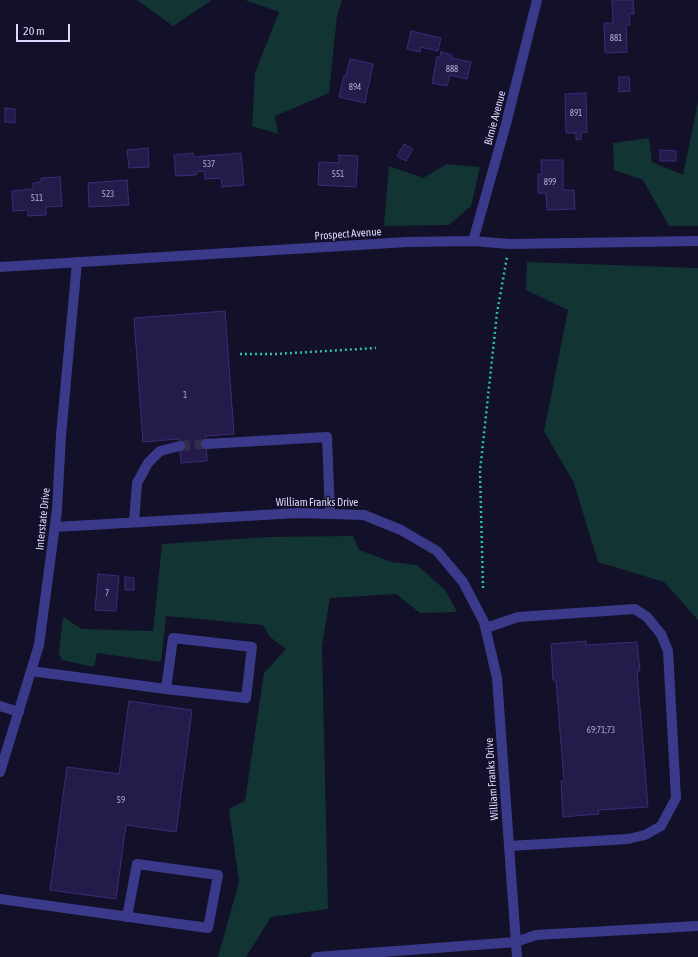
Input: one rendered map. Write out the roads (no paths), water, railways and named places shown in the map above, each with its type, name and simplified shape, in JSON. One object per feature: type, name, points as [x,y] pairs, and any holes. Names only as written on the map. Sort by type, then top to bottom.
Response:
[{"type":"street","name":"Birnie Avenue","points":[[473,241],[506,124],[537,0]]},
{"type":"street","name":"Prospect Avenue","points":[[0,267],[407,242],[473,241],[509,244],[698,241]]},
{"type":"street","name":"Interstate Drive","points":[[0,772],[39,645],[55,527],[70,329],[77,262]]},
{"type":"street","points":[[206,444],[327,437],[330,514]]},
{"type":"street","points":[[134,522],[137,483],[148,463],[160,452],[180,446]]},
{"type":"street","name":"William Franks Drive","points":[[55,527],[298,513],[364,515],[401,530],[437,551],[463,582],[486,628],[497,678],[517,957]]},
{"type":"street","points":[[486,628],[518,617],[635,609],[647,617],[661,634],[668,651],[676,798],[661,826],[645,835],[628,839],[509,846]]},
{"type":"street","points":[[31,671],[166,689],[246,698],[252,647],[173,638],[166,689]]},
{"type":"street","points":[[0,706],[19,712]]},
{"type":"street","points":[[0,899],[127,917],[208,928],[218,875],[137,864],[127,917]]},
{"type":"street","points":[[316,957],[516,942],[536,935],[698,926]]},
{"type":"tunnel","points":[[180,446],[206,444]]}]
